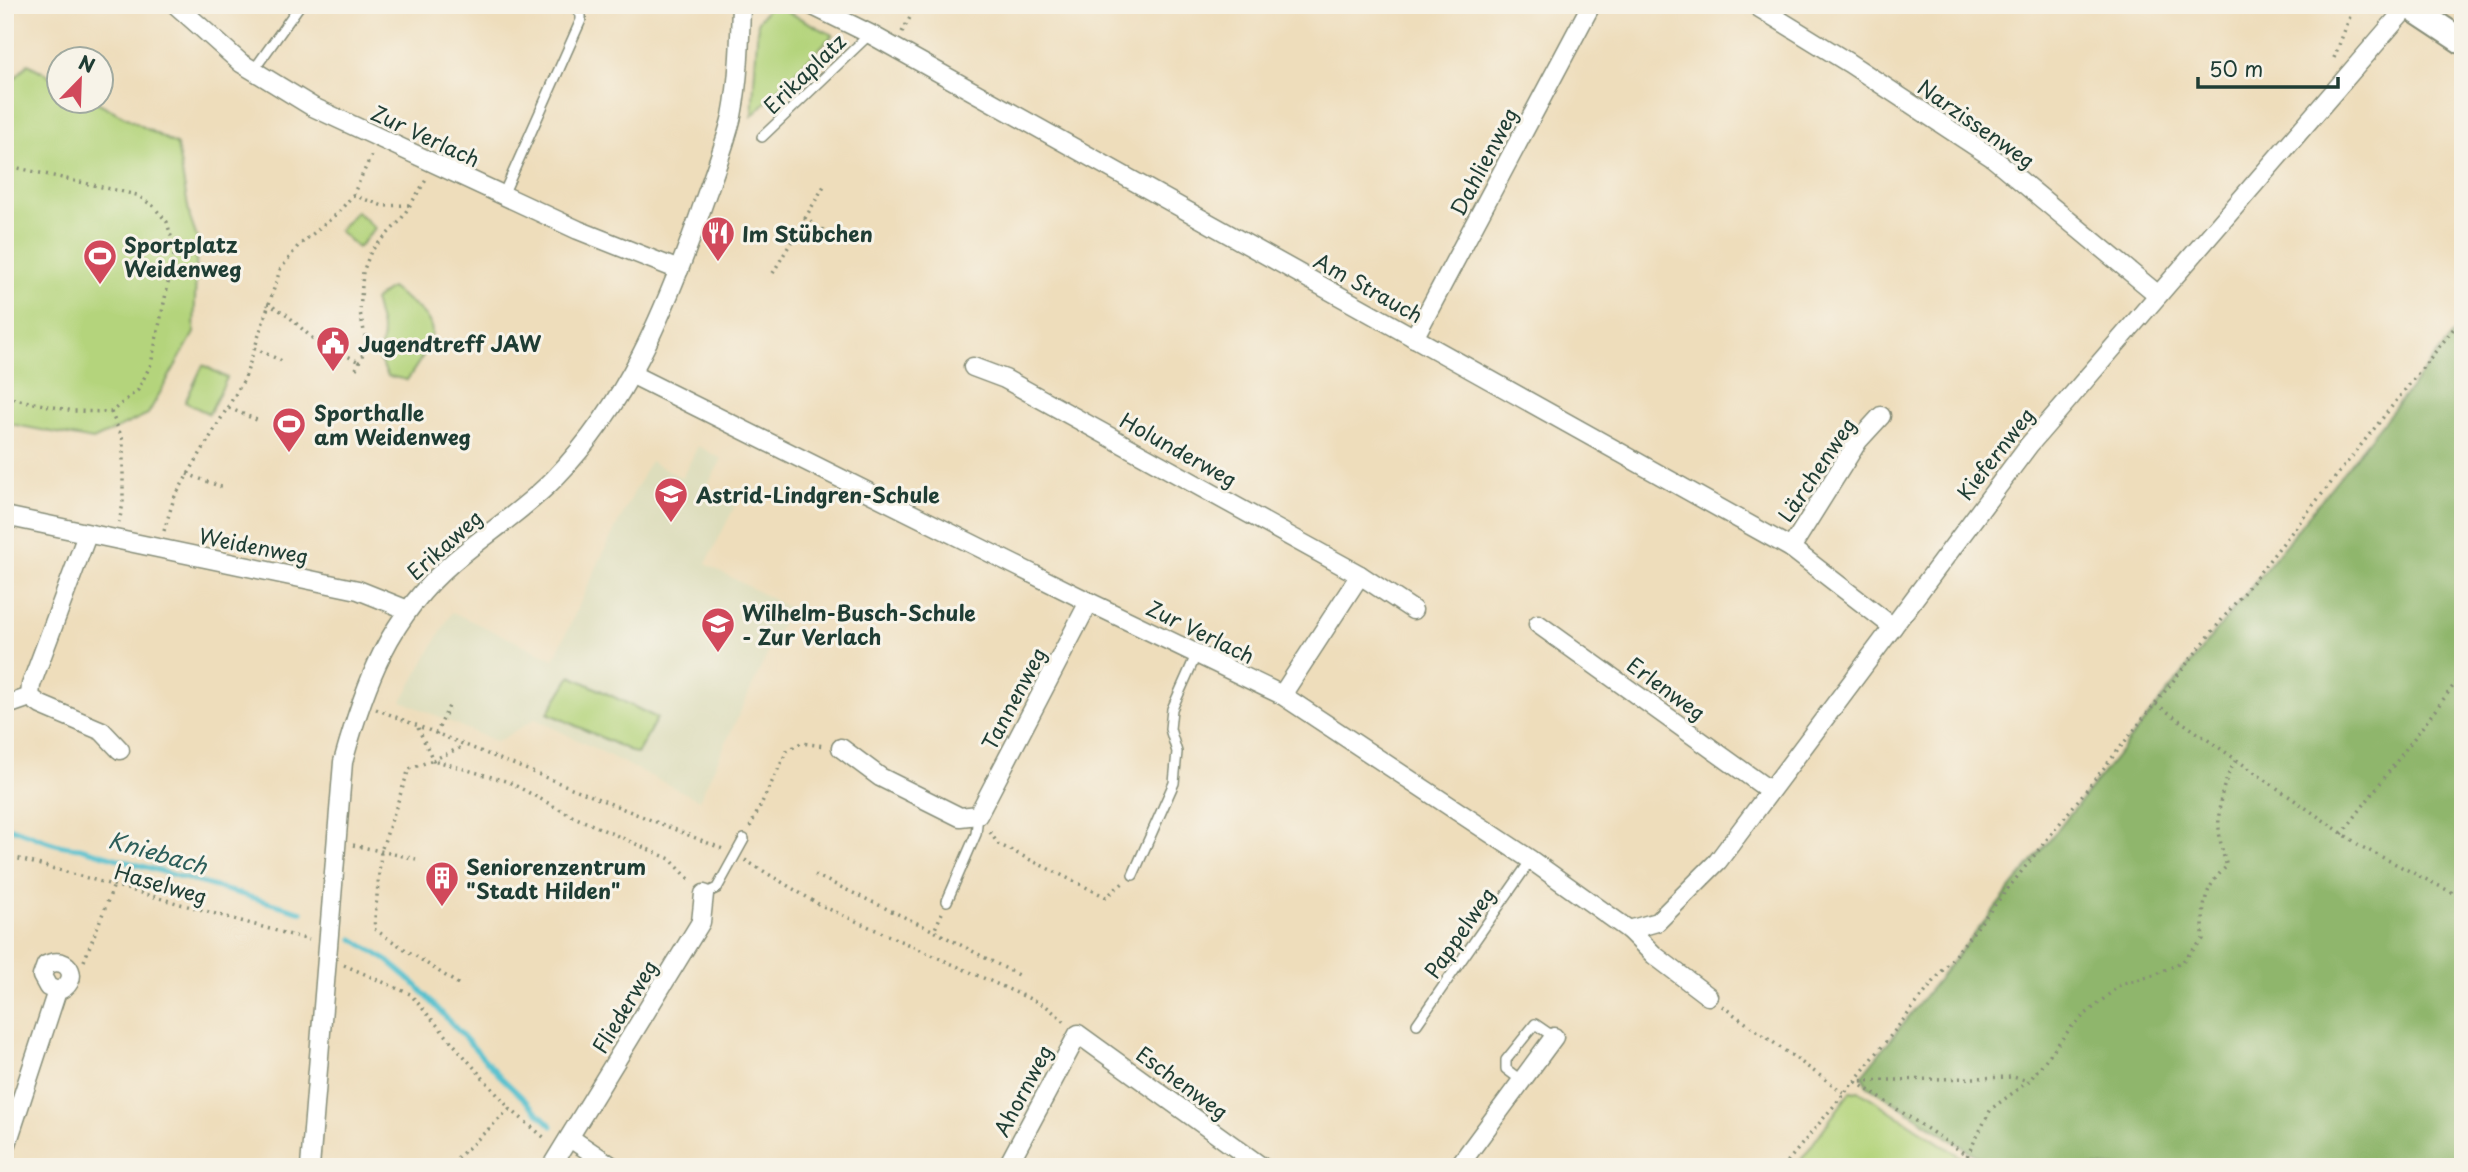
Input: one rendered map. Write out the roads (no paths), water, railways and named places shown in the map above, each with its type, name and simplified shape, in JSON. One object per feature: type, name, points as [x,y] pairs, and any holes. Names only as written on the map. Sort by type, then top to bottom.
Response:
[{"type":"street","name":"Zur Verlach","points":[[176,5],[253,71],[313,107],[503,195],[679,270]]},
{"type":"street","name":"Erikaweg","points":[[310,1167],[343,762],[372,670],[408,610],[450,565],[554,479],[598,429],[633,374],[679,270],[732,117],[741,5]]},
{"type":"street","name":"Am Strauch","points":[[811,5],[870,34],[1791,548],[1893,627]]},
{"type":"street","name":"Dahlienweg","points":[[1414,338],[1591,5]]},
{"type":"street","name":"Narzissenweg","points":[[1753,6],[1849,63],[1993,158],[2157,294]]},
{"type":"street","points":[[2408,6],[2463,42]]},
{"type":"street","name":"Kiefernweg","points":[[1629,930],[1657,922],[1718,861],[2029,445],[2408,6]]},
{"type":"street","name":"Holunderweg","points":[[973,367],[1005,379],[1360,575],[1413,610]]},
{"type":"street","name":"Zur Verlach","points":[[633,374],[1089,602],[1282,695],[1531,860],[1629,930],[1654,955],[1708,996]]},
{"type":"street","name":"Lärchenweg","points":[[1791,548],[1858,442],[1881,416]]},
{"type":"street","name":"Weidenweg","points":[[5,516],[358,590],[408,610]]},
{"type":"street","points":[[30,696],[31,685],[87,535]]},
{"type":"street","points":[[1282,695],[1360,575]]},
{"type":"street","name":"Tannenweg","points":[[978,815],[1089,602]]},
{"type":"street","name":"Erlenweg","points":[[1538,624],[1769,790]]},
{"type":"street","points":[[5,702],[10,704],[30,696]]},
{"type":"street","points":[[30,696],[41,705],[102,731],[121,750]]},
{"type":"street","points":[[841,748],[880,777],[960,817],[978,815]]},
{"type":"street","name":"Fliederweg","points":[[551,1167],[562,1142],[701,922],[704,894]]},
{"type":"street","points":[[55,961],[65,963],[71,971],[72,980],[66,988],[57,991],[48,987],[42,976],[46,965],[55,961]]},
{"type":"street","points":[[5,1150],[57,991]]},
{"type":"street","name":"Ahornweg","points":[[1007,1167],[1078,1034]]},
{"type":"street","name":"Eschenweg","points":[[1078,1034],[1262,1167]]},
{"type":"street","points":[[1458,1167],[1554,1037]]},
{"type":"street","points":[[562,1142],[613,1167]]},
{"type":"lane","points":[[253,71],[300,5]]},
{"type":"lane","points":[[503,195],[581,20],[581,15],[573,5]]},
{"type":"lane","name":"Erikaplatz","points":[[762,137],[870,34]]},
{"type":"lane","points":[[1133,875],[1174,783],[1177,752],[1170,729],[1172,709],[1197,653]]},
{"type":"lane","name":"Tannenweg","points":[[947,901],[976,834],[978,815]]},
{"type":"lane","points":[[704,894],[717,888],[744,839]]},
{"type":"lane","name":"Pappelweg","points":[[1417,1024],[1531,860]]},
{"type":"lane","points":[[1522,1081],[1506,1069],[1506,1060],[1535,1024],[1554,1037]]},
{"type":"waterway","name":"Kniebach","points":[[5,826],[51,843],[80,848],[302,912]]},
{"type":"waterway","name":"Kniebach","points":[[353,939],[388,961],[415,984],[500,1076],[552,1126]]},
{"type":"place","name":"Im Stübchen","points":[[718,263]]},
{"type":"place","name":"Sportplatz Weidenweg","points":[[100,286]]},
{"type":"place","name":"Jugendtreff JAW","points":[[333,373]]},
{"type":"place","name":"Sporthalle am Weidenweg","points":[[289,454]]},
{"type":"place","name":"Astrid-Lindgren-Schule","points":[[671,524]]},
{"type":"place","name":"Wilhelm-Busch-Schule - Zur Verlach","points":[[718,654]]},
{"type":"place","name":"Seniorenzentrum \"Stadt Hilden\"","points":[[442,908]]}]
